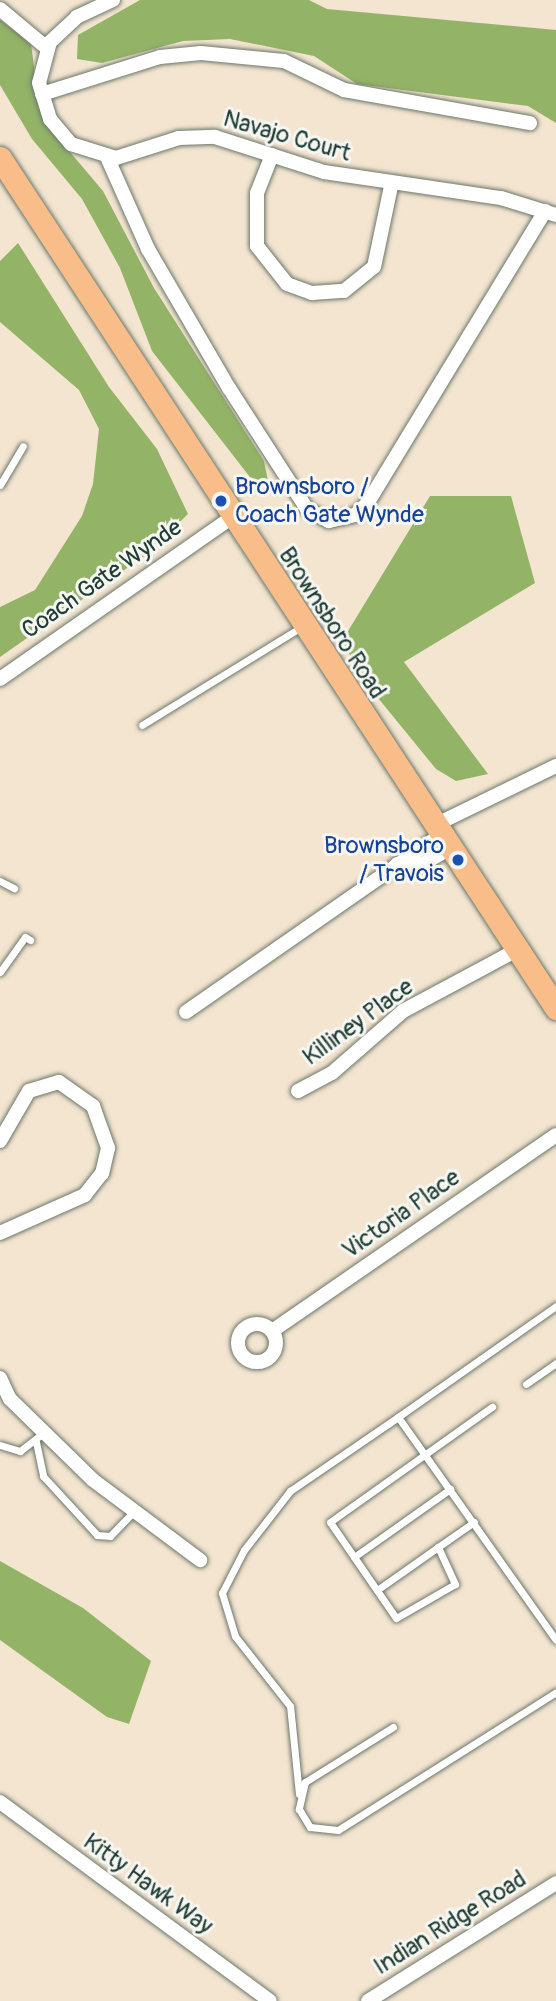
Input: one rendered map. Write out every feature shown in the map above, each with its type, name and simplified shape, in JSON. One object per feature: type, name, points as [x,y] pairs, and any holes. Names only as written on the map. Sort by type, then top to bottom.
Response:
[{"type":"main road","name":"Brownsboro Road","points":[[0,158],[232,518],[556,1008]]},
{"type":"street","points":[[113,0],[77,17],[48,49],[42,94],[62,136],[107,157],[148,248],[229,388],[307,509],[329,521],[355,515],[373,495],[551,213]]},
{"type":"street","points":[[0,9],[48,49]]},
{"type":"street","points":[[42,94],[160,57],[201,52],[284,61],[344,90],[530,123]]},
{"type":"street","name":"Navajo Court","points":[[107,157],[195,136],[391,186],[465,191],[551,213]]},
{"type":"street","points":[[272,155],[257,193],[257,246],[280,277],[312,293],[344,291],[374,267],[391,186]]},
{"type":"street","name":"Coach Gate Wynde","points":[[0,679],[232,518]]},
{"type":"street","points":[[186,1012],[397,864],[421,864],[442,836],[556,766]]},
{"type":"street","name":"Killiney Place","points":[[298,1091],[332,1073],[402,1011],[517,950]]},
{"type":"street","points":[[0,1141],[29,1091],[58,1082],[93,1106],[108,1148],[102,1173],[85,1195],[0,1233]]},
{"type":"street","name":"Victoria Place","points":[[272,1331],[556,1135]]},
{"type":"street","points":[[2,1386],[40,1437],[132,1513],[200,1560]]},
{"type":"street","name":"Kitty Hawk Way","points":[[0,1802],[270,2001]]},
{"type":"street","name":"Indian Ridge Road","points":[[368,2001],[556,1883]]},
{"type":"lane","points":[[0,485],[23,446]]},
{"type":"lane","points":[[142,725],[304,625]]},
{"type":"lane","points":[[0,881],[14,888]]},
{"type":"lane","points":[[0,972],[25,937],[30,940]]},
{"type":"lane","points":[[556,1306],[290,1491],[244,1550],[222,1593],[235,1636],[290,1706],[299,1794],[310,1827],[338,1830],[556,1692]]},
{"type":"lane","points":[[526,1384],[556,1363]]},
{"type":"lane","points":[[438,1547],[455,1584],[405,1618],[396,1618],[354,1557],[331,1516],[492,1408]]},
{"type":"lane","points":[[398,1417],[556,1640]]},
{"type":"lane","points":[[0,1445],[20,1451],[40,1437],[49,1486],[97,1535],[110,1536],[132,1513]]},
{"type":"lane","points":[[354,1557],[450,1489]]},
{"type":"lane","points":[[377,1590],[474,1522]]},
{"type":"lane","points":[[299,1794],[305,1782],[393,1727]]},
{"type":"green space","points":[[140,0],[309,0],[327,9],[556,30],[556,123],[528,106],[357,84],[314,56],[230,39],[183,41],[102,63],[77,59],[78,35]]},
{"type":"green space","points":[[0,20],[31,43],[38,98],[54,133],[103,191],[154,288],[264,461],[268,481],[253,481],[152,351],[120,268],[82,199],[32,139],[0,85]]},
{"type":"green space","points":[[18,243],[109,387],[157,449],[188,514],[147,554],[0,657],[0,607],[35,590],[82,516],[93,484],[99,429],[79,390],[0,322],[0,261]]},
{"type":"green space","points":[[430,496],[511,496],[535,583],[404,662],[488,774],[456,781],[436,769],[365,682],[342,641]]},
{"type":"green space","points":[[0,1561],[83,1608],[151,1661],[129,1724],[107,1717],[0,1640]]},
{"type":"place","name":"Brownsboro / Coach Gate Wynde","points":[[221,501]]},
{"type":"place","name":"Brownsboro / Travois","points":[[458,860]]}]
